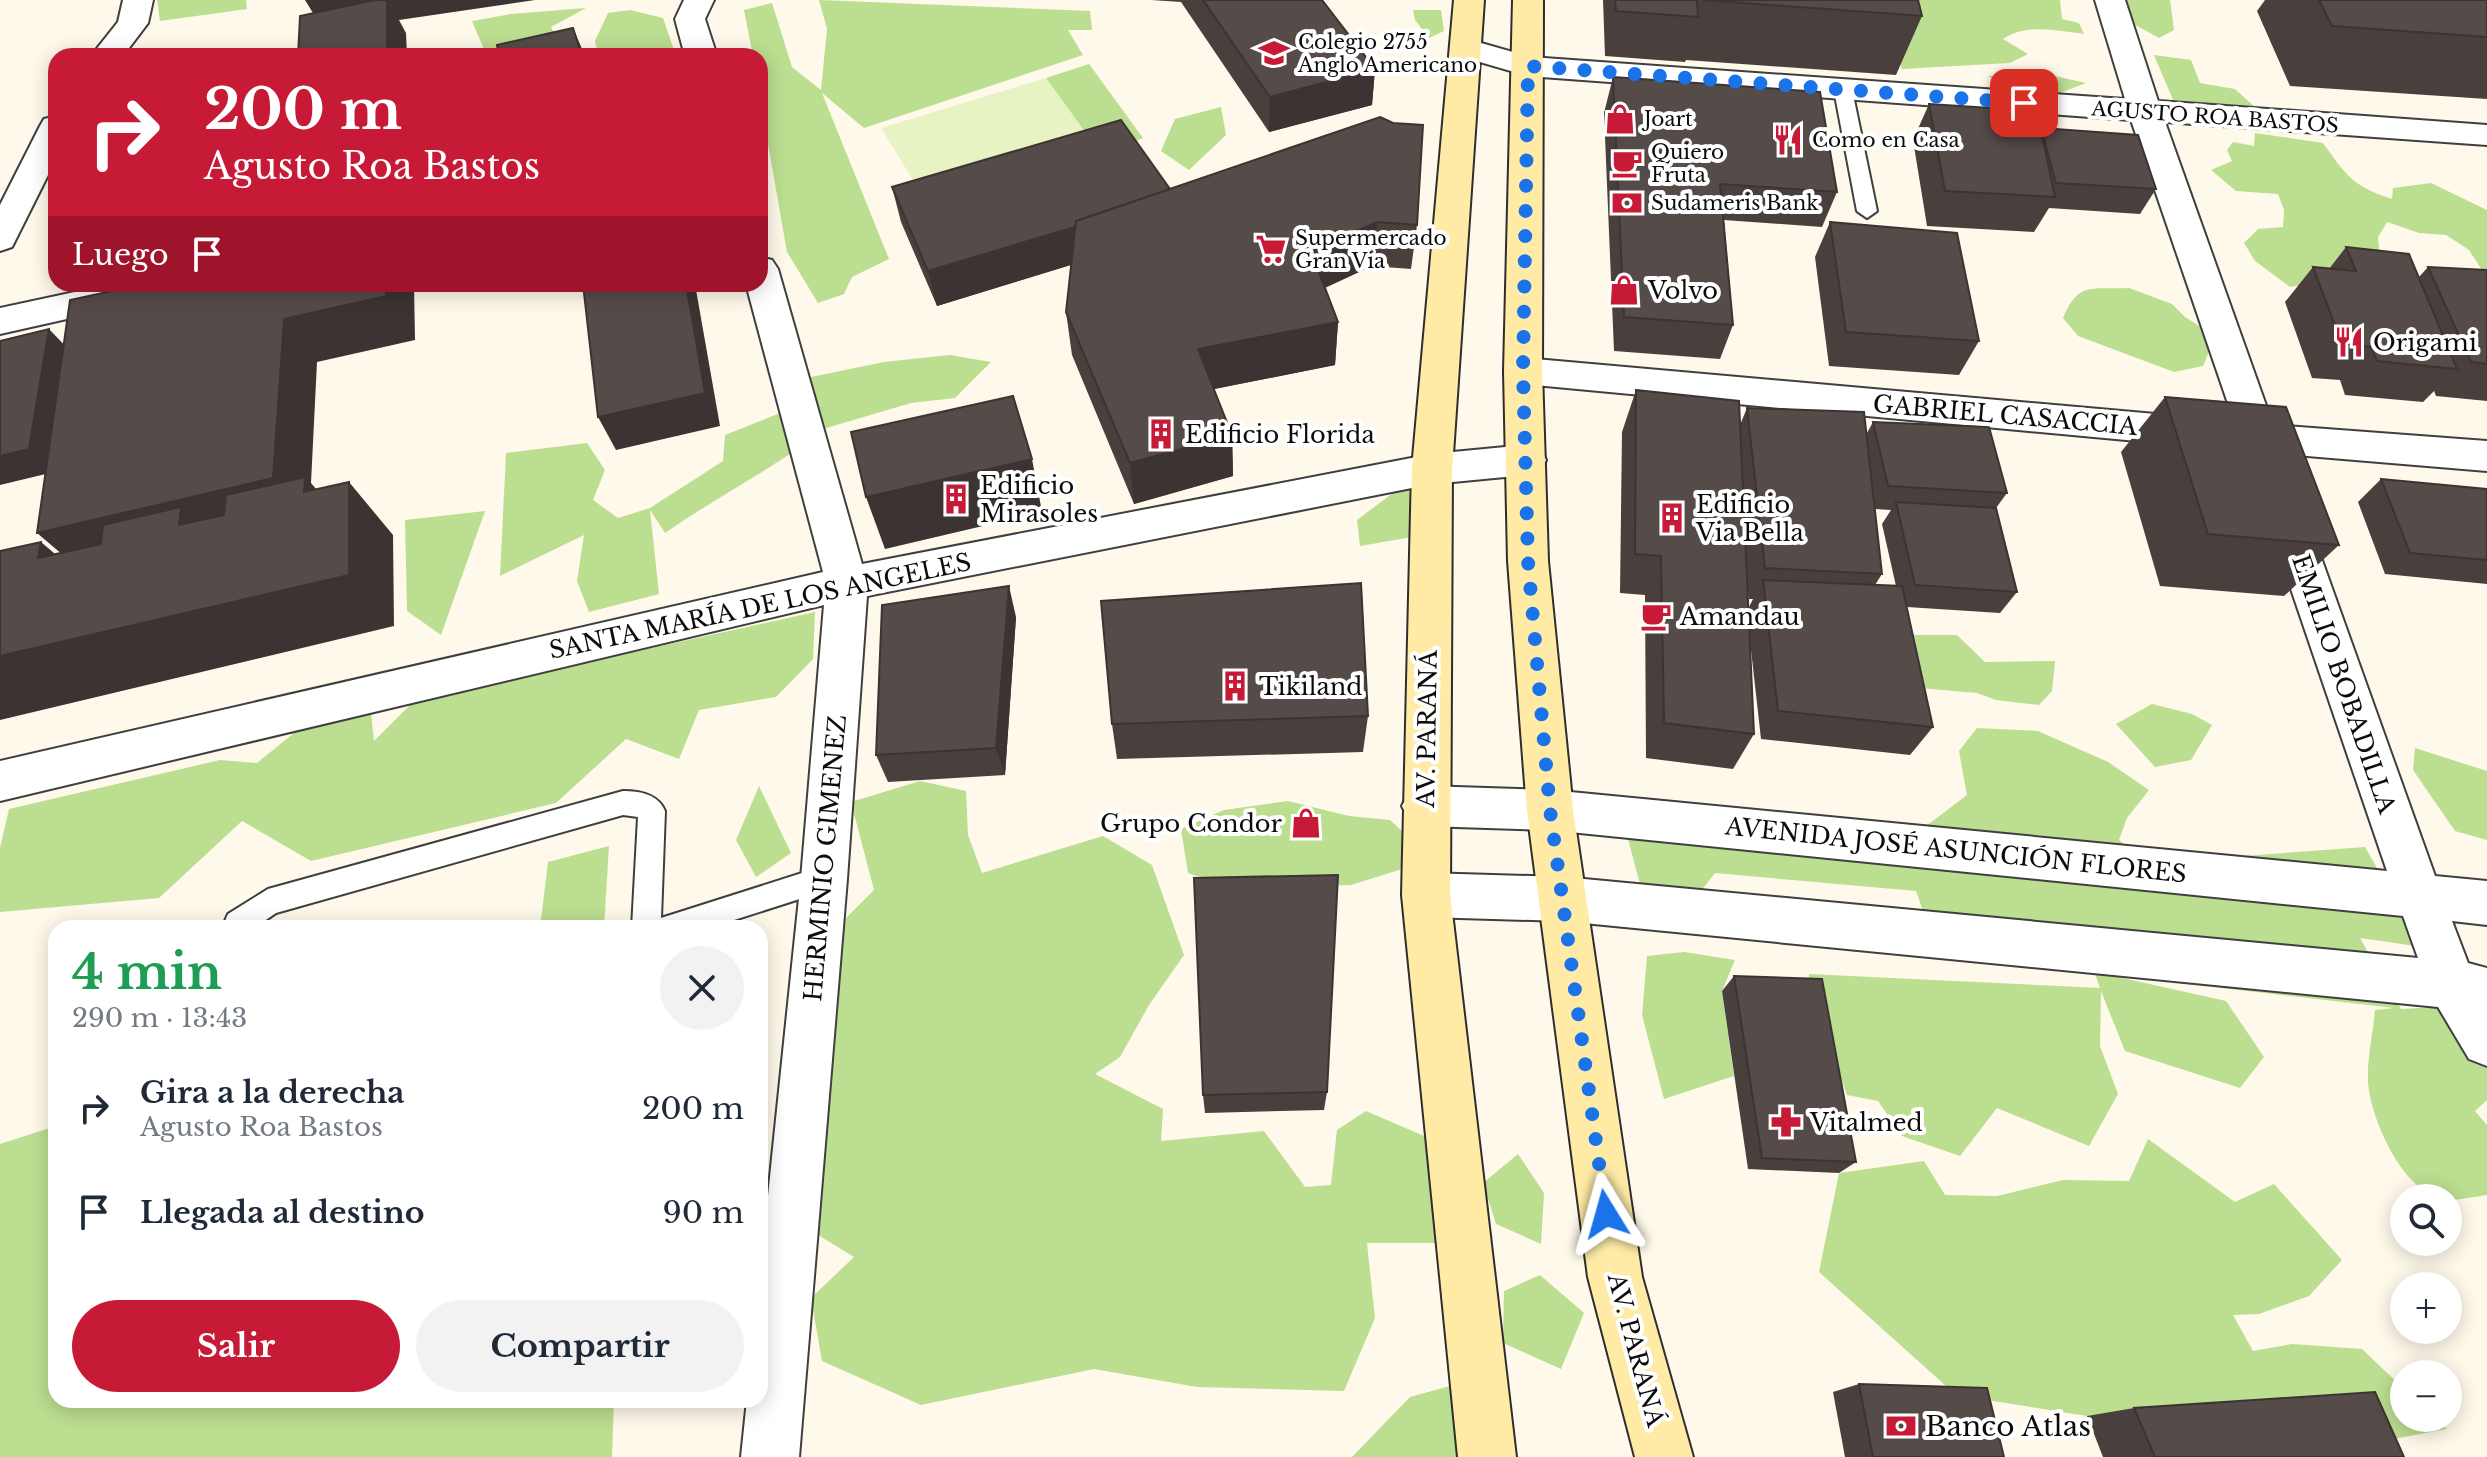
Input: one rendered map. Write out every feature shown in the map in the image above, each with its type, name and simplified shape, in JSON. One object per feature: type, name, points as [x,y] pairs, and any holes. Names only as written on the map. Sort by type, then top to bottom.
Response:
[{"type":"street","points":[[113,48],[133,23],[138,0]]},
{"type":"street","points":[[699,0],[690,19],[699,48]]},
{"type":"street","name":"AV. PARANÁ","points":[[1469,0],[1432,469],[1426,895],[1487,1457]]},
{"type":"street","name":"AV. PARANÁ","points":[[1528,0],[1523,371],[1528,561],[1550,810],[1615,1277],[1664,1457]]},
{"type":"street","name":"EMILIO BOBADILLA","points":[[2110,0],[2145,112],[2419,897],[2470,986],[2487,1042]]},
{"type":"street","name":"AGUSTO ROA BASTOS","points":[[1467,48],[1528,66],[2487,135]]},
{"type":"street","points":[[0,239],[48,142]]},
{"type":"street","points":[[0,321],[132,292]]},
{"type":"street","name":"HERMINIO GIMENEZ","points":[[766,292],[847,583],[824,879],[770,1457]]},
{"type":"street","name":"GABRIEL CASACCIA","points":[[1523,371],[2487,456]]},
{"type":"street","name":"SANTA MARÍA DE LOS ANGELES","points":[[0,781],[847,583],[1432,469],[1527,460]]},
{"type":"street","name":"AVENIDA JOSÉ ASUNCIÓN FLORES","points":[[1425,806],[1550,810],[2487,903]]},
{"type":"street","points":[[1426,895],[1563,899],[2470,986]]},
{"type":"lane","points":[[1843,90],[1867,211]]},
{"type":"lane","points":[[242,920],[268,902],[623,803],[638,803],[652,811],[646,920]]},
{"type":"lane","points":[[693,920],[824,879]]},
{"type":"green space","points":[[157,0],[246,0],[247,9],[160,21]]},
{"type":"green space","points":[[819,0],[1090,11],[1092,30],[1068,30],[1083,55],[864,128],[822,93],[889,259],[852,277],[844,294],[818,303],[787,252],[768,144],[768,48],[751,48],[744,10],[772,3],[792,67],[821,90],[827,29]]},
{"type":"green space","points":[[1784,0],[2060,0],[2062,19],[2079,23],[2084,34],[2042,29],[2022,31],[2003,39],[2028,54],[2010,63],[1902,69],[1887,28]]},
{"type":"green space","points":[[2126,0],[2170,0],[2174,30],[2159,38],[2130,22]]},
{"type":"green space","points":[[586,8],[551,27],[560,44],[552,48],[483,48],[472,21],[511,14]]},
{"type":"green space","points":[[630,10],[663,18],[673,48],[596,48],[595,41],[608,13]]},
{"type":"green space","points":[[1413,10],[1441,10],[1444,31],[1429,38],[1415,20]]},
{"type":"green space","points":[[2154,55],[2191,60],[2200,83],[2235,89],[2256,108],[2173,100]]},
{"type":"green space","points":[[1089,64],[1143,138],[1061,174],[1087,135],[1046,78]]},
{"type":"green space","points":[[2046,74],[2086,83],[2057,94],[2010,91],[1988,76]]},
{"type":"green space","points":[[1046,78],[1087,135],[918,188],[881,128]]},
{"type":"green space","points":[[1221,107],[1226,135],[1189,170],[1161,151],[1175,119]]},
{"type":"green space","points":[[2255,133],[2323,143],[2351,178],[2392,199],[2393,188],[2431,183],[2487,210],[2487,278],[2469,250],[2446,235],[2419,233],[2387,222],[2378,237],[2380,260],[2317,282],[2290,287],[2255,261],[2244,243],[2258,229],[2283,227],[2284,210],[2278,194],[2236,191],[2211,170],[2232,161],[2227,150],[2233,142],[2254,146]]},
{"type":"green space","points":[[2096,288],[2129,288],[2172,304],[2207,331],[2210,349],[2203,366],[2174,372],[2078,336],[2063,318],[2081,292]]},
{"type":"green space","points":[[950,355],[991,362],[955,398],[911,403],[823,429],[806,378],[884,362]]},
{"type":"green space","points":[[780,413],[796,450],[665,533],[650,510],[659,594],[589,612],[577,581],[584,535],[500,576],[506,453],[587,443],[605,470],[593,500],[618,518],[650,508],[723,461],[725,435]]},
{"type":"green space","points":[[1405,484],[1423,492],[1424,535],[1360,546],[1357,520]]},
{"type":"green space","points":[[485,511],[441,635],[407,611],[405,520]]},
{"type":"green space","points":[[815,612],[813,659],[776,697],[699,710],[679,759],[626,739],[556,803],[311,861],[242,821],[159,898],[0,912],[0,848],[9,809],[220,760],[257,763],[294,733],[371,712],[374,741],[415,700]]},
{"type":"green space","points":[[1901,635],[1957,635],[1985,662],[2055,661],[2052,691],[2039,705],[1996,700],[1977,693],[1919,688]]},
{"type":"green space","points":[[2152,704],[2192,714],[2212,725],[2191,760],[2155,767],[2116,724]]},
{"type":"green space","points":[[1977,728],[2038,731],[2108,762],[2149,790],[2127,818],[2119,840],[2147,863],[2365,847],[2422,947],[2360,938],[2401,1009],[2440,1007],[2487,1069],[2487,1100],[2475,1111],[2487,1125],[2487,1195],[2462,1199],[2462,1184],[2417,1184],[2406,1174],[2386,1141],[2372,1106],[2369,1061],[2375,1010],[2394,1008],[2109,975],[2226,1001],[2264,1057],[2240,1088],[2125,1051],[2101,991],[2100,1046],[2118,1094],[2089,1146],[1997,1108],[1960,1156],[1902,1136],[1878,1101],[1847,1095],[1808,994],[1809,974],[2100,988],[2095,974],[1939,956],[1916,891],[1715,873],[1693,901],[1646,907],[1627,835],[1909,839],[1967,795],[1959,751]]},
{"type":"green space","points":[[2415,748],[2487,771],[2487,840],[2455,831],[2413,770]]},
{"type":"green space","points":[[920,781],[966,791],[968,835],[982,873],[1103,836],[1152,865],[1184,955],[1149,1005],[1120,1057],[1095,1074],[1163,1109],[1161,1141],[1264,1131],[1305,1187],[1331,1185],[1337,1130],[1366,1111],[1431,1139],[1437,1243],[1367,1243],[1375,1318],[1344,1391],[1197,1387],[1094,1369],[921,1405],[822,1361],[811,1298],[854,1257],[794,1220],[840,924],[874,890],[851,802]]},
{"type":"green space","points":[[759,786],[791,853],[756,877],[736,840]]},
{"type":"green space","points":[[1288,801],[1349,816],[1390,820],[1404,833],[1402,869],[1351,885],[1233,888],[1188,873],[1181,829],[1224,810]]},
{"type":"green space","points":[[609,846],[604,920],[541,920],[548,862]]},
{"type":"green space","points":[[1684,952],[1735,960],[1722,991],[1734,1076],[1664,1099],[1642,1015],[1647,956]]},
{"type":"green space","points":[[48,1129],[48,1408],[614,1408],[612,1457],[0,1457],[0,1144]]},
{"type":"green space","points":[[2148,1139],[2235,1202],[2274,1184],[2342,1260],[2309,1296],[2259,1314],[2233,1315],[2253,1351],[2292,1344],[2362,1349],[2390,1376],[2390,1432],[2431,1432],[2372,1443],[2315,1401],[2087,1416],[1956,1395],[1819,1272],[1839,1173],[1924,1161],[1945,1195],[1997,1196],[2063,1180],[2129,1181]]},
{"type":"green space","points":[[1518,1154],[1544,1193],[1541,1244],[1496,1224],[1483,1183]]},
{"type":"green space","points":[[1540,1275],[1584,1313],[1561,1369],[1503,1343],[1504,1291]]},
{"type":"green space","points":[[1468,1381],[1479,1457],[1352,1457],[1410,1397]]},
{"type":"building","points":[[387,0],[387,48],[298,48],[300,16]]},
{"type":"building","points":[[1203,0],[1322,0],[1375,69],[1270,97]]},
{"type":"building","points":[[1615,0],[1697,0],[1698,17],[1616,11]]},
{"type":"building","points":[[1702,0],[1918,0],[1922,16]]},
{"type":"building","points":[[2319,0],[2487,0],[2487,37],[2332,26]]},
{"type":"building","points":[[573,28],[579,48],[498,48],[497,45]]},
{"type":"building","points":[[1613,77],[1820,92],[1837,192],[1720,184],[1733,325],[1624,317]]},
{"type":"building","points":[[1929,104],[2037,111],[2055,197],[1945,191]]},
{"type":"building","points":[[1380,117],[1393,123],[1423,125],[1417,225],[1377,222],[1311,251],[1338,322],[1198,349],[1232,435],[1130,463],[1066,312],[1076,221]]},
{"type":"building","points":[[1121,120],[1170,189],[1076,221],[1075,227],[928,271],[892,187]]},
{"type":"building","points":[[2041,128],[2138,135],[2156,189],[2056,183]]},
{"type":"building","points":[[1830,222],[1957,233],[1979,341],[1846,332]]},
{"type":"building","points":[[2346,247],[2409,254],[2457,369],[2377,361],[2371,347],[2342,344],[2313,267],[2356,271]]},
{"type":"building","points":[[2428,267],[2487,270],[2487,364],[2471,362]]},
{"type":"building","points":[[107,292],[386,292],[386,296],[284,319],[273,478],[37,533],[70,300]]},
{"type":"building","points":[[584,292],[687,292],[705,393],[598,417]]},
{"type":"building","points":[[49,329],[29,449],[0,456],[0,341]]},
{"type":"building","points":[[1636,390],[1739,401],[1754,734],[1664,723],[1661,556],[1635,554]]},
{"type":"building","points":[[1013,396],[1032,459],[866,497],[851,432]]},
{"type":"building","points":[[2165,397],[2286,407],[2339,545],[2208,534]]},
{"type":"building","points":[[1747,408],[1864,412],[1882,574],[1765,568]]},
{"type":"building","points":[[1873,422],[1989,427],[2007,493],[1888,486]]},
{"type":"building","points":[[305,477],[304,492],[349,482],[349,575],[0,656],[0,551],[41,542],[38,558],[101,544],[103,525],[181,507],[179,525],[224,515],[226,495]]},
{"type":"building","points":[[2381,479],[2487,489],[2487,560],[2410,553]]},
{"type":"building","points":[[1896,502],[1996,508],[2017,592],[1915,585]]},
{"type":"building","points":[[1763,580],[1902,586],[1933,727],[1778,711]]},
{"type":"building","name":"Tikiland","points":[[1361,583],[1368,716],[1112,724],[1101,601]]},
{"type":"building","points":[[1009,586],[996,748],[876,755],[882,605]]},
{"type":"building","points":[[1338,875],[1327,1092],[1203,1095],[1194,878]]},
{"type":"building","name":"Vitalmed","points":[[1734,976],[1822,979],[1856,1162],[1762,1158]]},
{"type":"building","name":"Banco Atlas","points":[[1859,1384],[1987,1388],[2004,1457],[1873,1457]]},
{"type":"building","points":[[2375,1392],[2390,1432],[2393,1432],[2404,1457],[2155,1457],[2134,1408]]},
{"type":"place","name":"Colegio 2755 Anglo Americano","points":[[1274,53]]},
{"type":"place","name":"Joart","points":[[1620,119]]},
{"type":"place","name":"Como en Casa","points":[[1788,140]]},
{"type":"place","name":"Quiero Fruta","points":[[1627,163]]},
{"type":"place","name":"Sudameris Bank","points":[[1627,203]]},
{"type":"place","name":"Supermercado Gran Via","points":[[1271,249]]},
{"type":"place","name":"Volvo","points":[[1624,290]]},
{"type":"place","name":"Origami","points":[[2349,342]]},
{"type":"place","name":"Edificio Florida","points":[[1161,434]]},
{"type":"place","name":"Edificio Mirasoles","points":[[956,499]]},
{"type":"place","name":"Edificio Via Bella","points":[[1672,518]]},
{"type":"place","name":"Amandau","points":[[1656,616]]},
{"type":"place","name":"Tikiland","points":[[1235,686]]},
{"type":"place","name":"Grupo Condor","points":[[1306,823]]},
{"type":"place","name":"Vitalmed","points":[[1786,1122]]},
{"type":"place","name":"Banco Atlas","points":[[1901,1426]]},
{"type":"route","points":[[1606,1214],[1550,810],[1528,561],[1523,371],[1528,66],[2024,103]]}]
